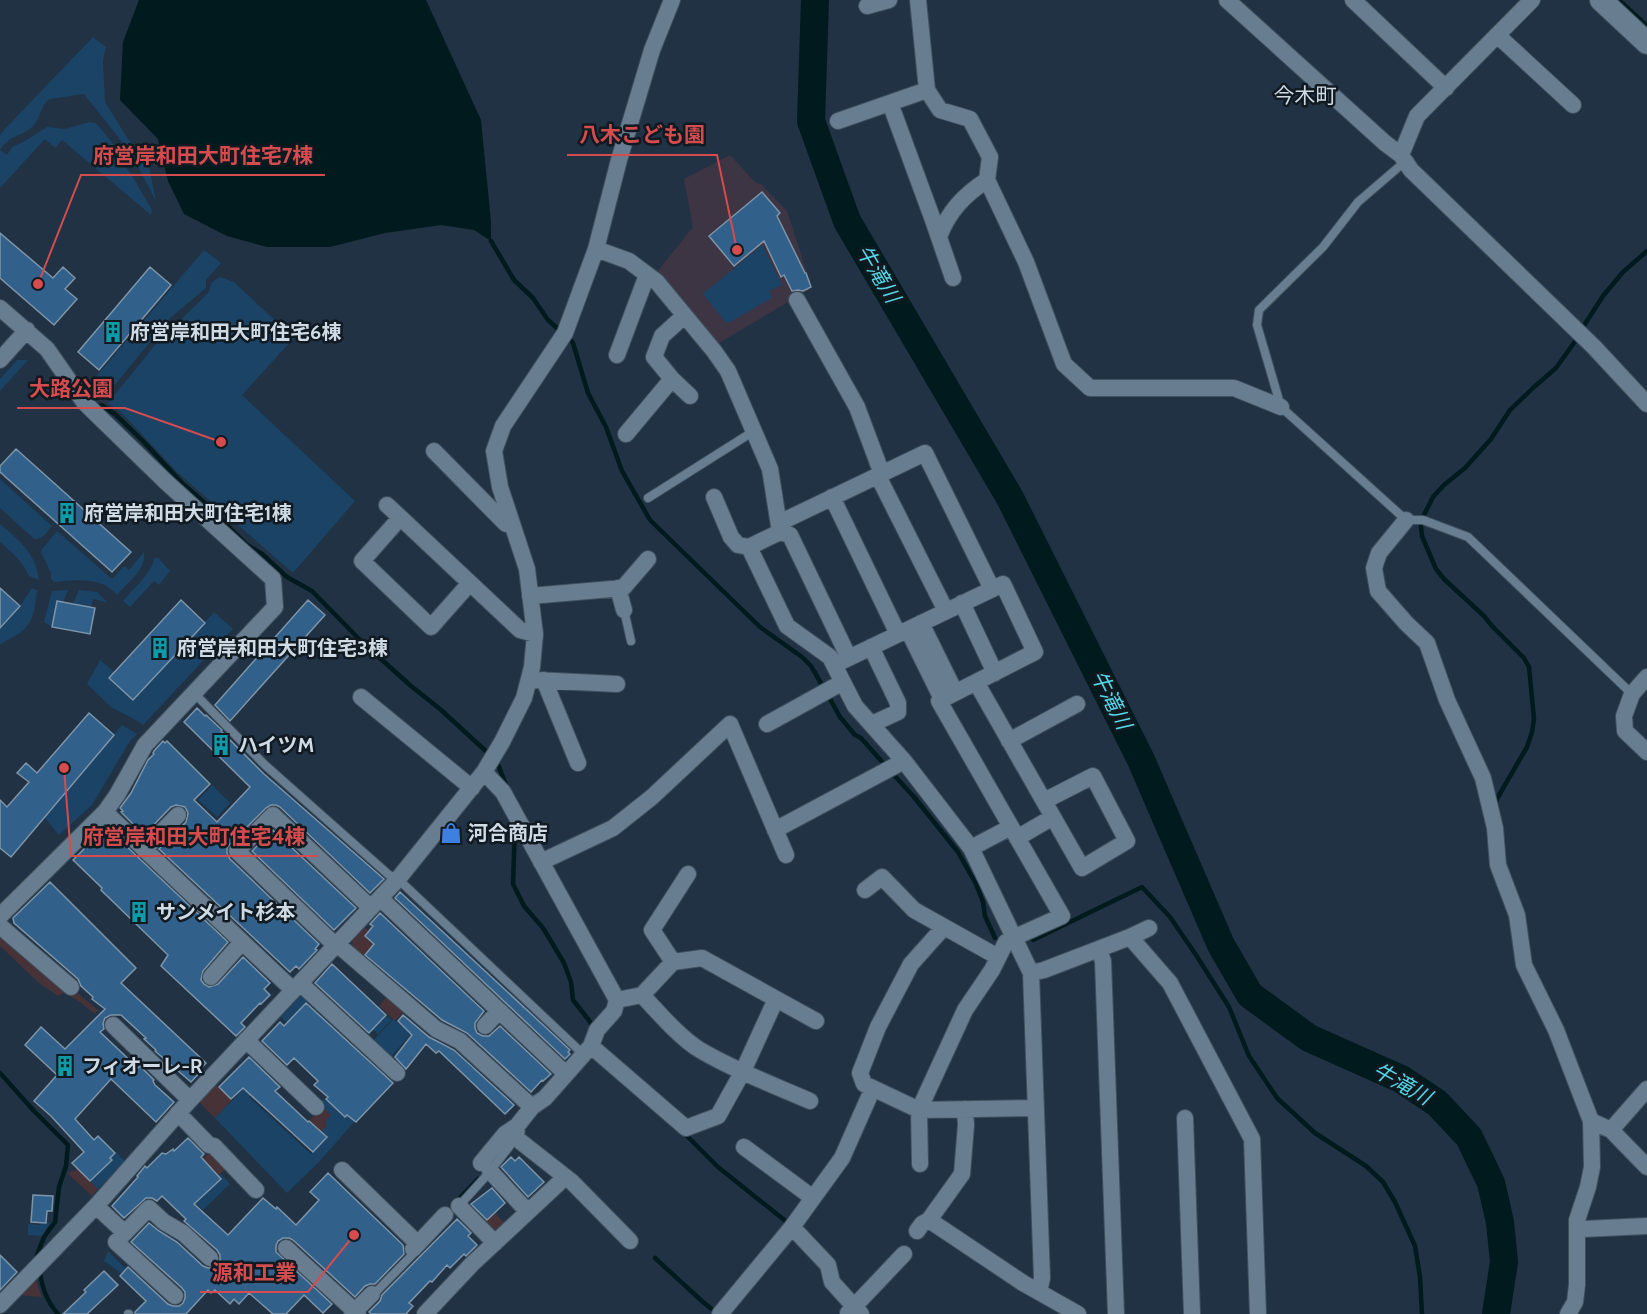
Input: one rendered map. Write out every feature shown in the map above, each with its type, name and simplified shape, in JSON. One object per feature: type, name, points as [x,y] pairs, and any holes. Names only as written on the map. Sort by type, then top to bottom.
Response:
[{"type":"main road","points":[[1601,0],[1647,43]]},
{"type":"street","points":[[578,763],[531,667],[535,634],[527,569],[500,487],[494,452],[503,426],[565,333],[596,249],[619,160],[649,61],[672,0]]},
{"type":"street","points":[[867,6],[889,0]]},
{"type":"street","points":[[918,0],[927,90],[940,110],[970,119],[990,157],[987,180],[1026,262],[1064,364],[1090,388],[1234,388],[1281,407]]},
{"type":"street","points":[[1227,0],[1401,155],[1411,170],[1594,347],[1647,404]]},
{"type":"street","points":[[1353,0],[1446,88]]},
{"type":"street","points":[[1401,155],[1417,116],[1532,0]]},
{"type":"street","points":[[1497,35],[1573,105]]},
{"type":"street","points":[[838,121],[927,90]]},
{"type":"street","points":[[890,103],[953,278]]},
{"type":"street","points":[[939,237],[953,209],[969,192],[987,180]]},
{"type":"street","points":[[596,249],[629,261],[657,282],[728,371],[770,469],[779,528],[790,535],[842,661],[843,682],[855,706],[904,760],[971,848],[1031,973],[1042,1278],[1039,1292]]},
{"type":"street","points":[[617,355],[647,275]]},
{"type":"street","points":[[797,300],[856,407],[880,475],[946,611]]},
{"type":"street","points":[[0,308],[47,349],[84,402],[165,482],[273,579],[275,607],[145,745],[105,812],[0,915]]},
{"type":"street","points":[[684,316],[662,336],[654,357],[690,396]]},
{"type":"street","points":[[0,360],[27,330]]},
{"type":"street","points":[[626,434],[672,379]]},
{"type":"street","points":[[434,451],[506,524],[512,524]]},
{"type":"street","points":[[714,496],[731,537],[738,545],[749,547],[832,497],[925,453],[992,589]]},
{"type":"street","points":[[832,497],[949,696]]},
{"type":"street","points":[[387,506],[520,630],[535,634]]},
{"type":"street","points":[[400,518],[362,561],[431,627],[471,584]]},
{"type":"street","points":[[1406,520],[1379,553],[1374,568],[1378,591],[1427,643],[1447,700],[1483,778],[1495,828],[1498,865],[1517,915],[1524,965],[1556,1030],[1591,1120],[1592,1167],[1577,1220],[1577,1285],[1575,1302],[1568,1314]]},
{"type":"street","points":[[749,547],[787,626],[830,657],[842,661],[1003,584],[1035,652],[939,701],[1062,916],[1006,942],[992,970],[965,1010],[919,1110],[920,1164]]},
{"type":"street","points":[[530,596],[623,588],[648,559]]},
{"type":"street","points":[[618,588],[624,610]]},
{"type":"street","points":[[962,603],[995,673]]},
{"type":"street","points":[[871,647],[898,703],[898,712],[872,724]]},
{"type":"street","points":[[1647,677],[1632,694],[1624,716],[1625,731],[1647,752]]},
{"type":"street","points":[[536,680],[617,684]]},
{"type":"street","points":[[0,1305],[96,1206],[190,1100],[398,879],[484,772],[536,680]]},
{"type":"street","points":[[767,724],[843,682]]},
{"type":"street","points":[[976,682],[1082,868],[1127,841],[1093,776],[1044,801]]},
{"type":"street","points":[[361,697],[472,788]]},
{"type":"street","points":[[1010,741],[1077,704]]},
{"type":"street","points":[[541,862],[613,828],[652,797],[730,724],[786,855]]},
{"type":"street","points":[[775,830],[904,760]]},
{"type":"street","points":[[484,772],[503,792],[617,1000],[614,1011],[597,1030],[587,1050],[545,1098],[532,1107],[517,1132],[505,1134],[485,1167],[528,1212]]},
{"type":"street","points":[[105,812],[242,942],[397,1073]]},
{"type":"street","points":[[145,849],[178,815]]},
{"type":"street","points":[[532,1107],[460,1041],[436,1029],[336,944],[237,851],[273,815],[375,903],[447,951],[499,1011],[566,1074]]},
{"type":"street","points":[[971,848],[1053,817]]},
{"type":"street","points":[[673,962],[652,930],[688,874]]},
{"type":"street","points":[[865,890],[882,877],[914,910],[999,957]]},
{"type":"street","points":[[0,926],[71,987]]},
{"type":"street","points":[[944,927],[911,964],[878,1027],[860,1073],[864,1084],[919,1110],[1036,1108]]},
{"type":"street","points":[[1031,973],[1044,970],[1149,928]]},
{"type":"street","points":[[1130,937],[1170,983],[1252,1139],[1258,1314]]},
{"type":"street","points":[[210,977],[242,942]]},
{"type":"street","points":[[1099,949],[1103,961],[1116,1314]]},
{"type":"street","points":[[617,1000],[642,995],[673,962],[702,958],[816,1021]]},
{"type":"street","points":[[642,995],[698,1049],[810,1101]]},
{"type":"street","points":[[587,1050],[686,1128],[718,1116],[776,999]]},
{"type":"street","points":[[485,1026],[499,1011]]},
{"type":"street","points":[[113,1025],[134,1035],[190,1100]]},
{"type":"street","points":[[246,1040],[316,1107]]},
{"type":"street","points":[[720,1314],[792,1227],[842,1158],[873,1088]]},
{"type":"street","points":[[1611,1130],[1647,1089]]},
{"type":"street","points":[[965,1109],[962,1174],[923,1226],[1078,1314]]},
{"type":"street","points":[[178,1113],[208,1144],[214,1146],[256,1190]]},
{"type":"street","points":[[1185,1118],[1192,1314]]},
{"type":"street","points":[[1591,1120],[1611,1130],[1647,1167]]},
{"type":"street","points":[[517,1132],[572,1182],[630,1241]]},
{"type":"street","points":[[744,1147],[813,1198]]},
{"type":"street","points":[[342,1170],[416,1247],[452,1210],[495,1243]]},
{"type":"street","points":[[424,1314],[446,1280],[495,1243],[560,1182]]},
{"type":"street","points":[[96,1206],[125,1233]]},
{"type":"street","points":[[175,1296],[116,1242],[149,1208],[164,1222],[183,1233],[194,1233],[210,1258]]},
{"type":"street","points":[[1583,1229],[1647,1226]]},
{"type":"street","points":[[792,1227],[828,1265],[832,1282],[854,1312],[904,1254]]},
{"type":"street","points":[[286,1248],[355,1313],[372,1294]]},
{"type":"lane","points":[[1401,155],[1401,165],[1358,202],[1323,247],[1259,310],[1257,325],[1281,407],[1406,520],[1424,520],[1468,537],[1632,694]]},
{"type":"lane","points":[[648,498],[754,431]]},
{"type":"lane","points":[[624,610],[631,641]]},
{"type":"lane","points":[[194,693],[265,765],[389,875],[398,879],[587,1050]]},
{"type":"lane","points":[[452,1210],[485,1167]]},
{"type":"lane","points":[[372,1294],[413,1254],[416,1247]]},
{"type":"shaded area","points":[[139,0],[426,0],[481,120],[491,241],[474,230],[441,225],[385,233],[330,247],[267,247],[227,236],[184,214],[168,181],[158,139],[120,100],[123,42]]},
{"type":"shaded area","points":[[93,37],[106,47],[103,61],[105,102],[128,139],[147,158],[156,201],[138,167],[127,156],[122,142],[84,94],[50,99],[44,105],[32,127],[8,141],[0,150],[2,132]]},
{"type":"shaded area","points":[[90,122],[96,123],[115,146],[121,161],[152,210],[151,215],[62,140],[55,148],[45,139],[0,188],[0,150],[7,155],[12,147],[47,127],[64,129]]},
{"type":"shaded area","points":[[730,155],[787,211],[812,288],[719,343],[656,273],[693,227],[684,179]]},
{"type":"shaded area","points":[[762,245],[782,285],[769,291],[772,298],[727,324],[703,294]]},
{"type":"shaded area","points":[[204,250],[221,263],[206,280],[206,288],[168,320],[109,392],[94,379]]},
{"type":"shaded area","points":[[220,277],[234,282],[294,338],[242,395],[355,501],[293,573],[178,473],[121,412],[108,403],[155,345],[208,293],[212,282]]},
{"type":"shaded area","points":[[17,360],[28,360],[0,391],[0,379]]},
{"type":"shaded area","points":[[0,479],[52,526],[42,537],[34,539],[0,508]]},
{"type":"shaded area","points":[[0,524],[26,548],[34,562],[39,580],[29,576],[21,562],[0,542]]},
{"type":"shaded area","points":[[57,531],[112,579],[124,566],[129,570],[144,552],[142,564],[117,595],[111,589],[96,582],[79,580],[54,582],[41,552]]},
{"type":"shaded area","points":[[154,558],[158,558],[170,571],[159,585],[154,581],[130,607],[123,601],[146,575]]},
{"type":"shaded area","points":[[32,588],[37,590],[36,602],[29,624],[20,633],[0,645],[0,628],[20,606]]},
{"type":"shaded area","points":[[68,590],[63,602],[57,601],[52,627],[44,622],[52,591]]},
{"type":"shaded area","points":[[79,590],[97,592],[107,602],[93,599],[91,607],[73,604]]},
{"type":"shaded area","points":[[214,612],[233,629],[143,725],[111,707],[87,684],[100,660],[114,672],[109,678],[134,700]]},
{"type":"shaded area","points":[[122,725],[137,734],[130,741],[92,805],[59,835],[44,817]]},
{"type":"shaded area","points":[[212,785],[230,803],[217,817],[198,800]]},
{"type":"shaded area","points":[[363,926],[369,931],[365,936],[374,944],[362,959],[353,951],[352,939]]},
{"type":"shaded area","points":[[0,936],[66,992],[58,996],[39,983],[0,946]]},
{"type":"shaded area","points":[[73,989],[98,1010],[95,1014],[67,995]]},
{"type":"shaded area","points":[[388,995],[406,1009],[395,1021],[379,1006]]},
{"type":"shaded area","points":[[300,996],[309,999],[293,1017],[322,1055],[281,1017]]},
{"type":"shaded area","points":[[386,1015],[391,1020],[378,1034],[372,1029]]},
{"type":"shaded area","points":[[393,1019],[411,1034],[390,1058],[373,1041]]},
{"type":"shaded area","points":[[261,1084],[249,1097],[311,1154],[326,1137],[321,1132],[331,1115],[320,1104],[325,1098],[345,1117],[348,1115],[355,1121],[319,1162],[287,1193],[215,1118],[242,1090],[239,1087]]},
{"type":"shaded area","points":[[216,1085],[232,1100],[215,1118],[199,1102]]},
{"type":"shaded area","points":[[320,1104],[332,1115],[321,1132],[309,1121]]},
{"type":"shaded area","points":[[211,1151],[227,1168],[218,1176],[202,1159]]},
{"type":"shaded area","points":[[116,1152],[125,1161],[98,1189],[90,1181],[112,1160],[110,1158]]},
{"type":"shaded area","points":[[79,1169],[98,1189],[92,1196],[67,1173]]},
{"type":"shaded area","points":[[221,1174],[230,1184],[203,1210],[187,1197]]},
{"type":"shaded area","points":[[495,1213],[506,1225],[497,1233],[486,1221]]},
{"type":"shaded area","points":[[41,1222],[50,1223],[42,1236],[28,1235],[28,1224],[40,1225]]},
{"type":"shaded area","points":[[108,1251],[126,1269],[122,1274],[104,1261]]},
{"type":"shaded area","points":[[35,1277],[42,1297],[18,1295]]},
{"type":"building","points":[[762,192],[780,213],[777,216],[806,273],[811,287],[803,291],[792,291],[784,275],[781,277],[764,241],[734,266],[709,236]]},
{"type":"building","points":[[0,233],[53,278],[63,267],[75,278],[65,289],[77,299],[54,325],[0,278]]},
{"type":"building","name":"府営岸和田大町住宅6棟","points":[[150,267],[171,285],[99,370],[78,352]]},
{"type":"building","name":"府営岸和田大町住宅1棟","points":[[16,449],[131,552],[112,572],[0,472],[0,466]]},
{"type":"building","points":[[0,588],[20,606],[0,628]]},
{"type":"building","name":"府営岸和田大町住宅3棟","points":[[181,600],[205,623],[133,700],[109,678]]},
{"type":"building","points":[[308,600],[325,615],[230,721],[215,705]]},
{"type":"building","points":[[57,601],[95,608],[90,634],[52,627]]},
{"type":"building","points":[[197,708],[222,730],[264,774],[384,879],[370,893],[276,805],[266,808],[230,844],[227,853],[230,859],[319,944],[315,949],[317,950],[299,969],[296,966],[290,972],[159,849],[186,822],[188,813],[185,807],[176,805],[171,807],[144,835],[121,812],[123,811],[120,808],[131,793],[148,760],[163,741],[165,743],[167,741],[210,784],[194,800],[217,822],[250,787],[184,722]]},
{"type":"building","points":[[89,713],[114,735],[11,857],[0,848],[0,800],[7,807],[29,782],[17,773],[26,763],[37,773]]},
{"type":"building","points":[[106,827],[228,942],[203,971],[201,980],[204,984],[209,987],[218,984],[243,957],[270,983],[264,989],[270,995],[241,1023],[245,1027],[236,1036],[161,966],[168,955],[73,860]]},
{"type":"building","points":[[273,830],[356,908],[334,930],[252,851]]},
{"type":"building","points":[[50,882],[136,968],[121,983],[206,1063],[191,1082],[155,1051],[144,1039],[146,1038],[121,1015],[111,1015],[105,1018],[104,1029],[100,1032],[138,1068],[140,1066],[154,1080],[155,1085],[174,1102],[156,1122],[111,1079],[75,1119],[94,1140],[98,1136],[115,1153],[110,1158],[112,1160],[90,1181],[72,1163],[84,1152],[34,1101],[57,1075],[25,1045],[41,1027],[65,1049],[105,1009],[92,999],[93,997],[81,986],[78,979],[14,923],[13,918]]},
{"type":"building","points":[[400,892],[570,1050],[568,1052],[570,1054],[565,1059],[395,898]]},
{"type":"building","points":[[380,913],[484,1011],[475,1023],[477,1033],[489,1036],[500,1026],[551,1074],[531,1092],[467,1033],[442,1020],[365,955],[374,944],[365,936],[373,926],[370,924]]},
{"type":"building","points":[[332,964],[386,1015],[369,1033],[315,983]]},
{"type":"building","points":[[306,1003],[393,1083],[356,1122],[347,1115],[345,1117],[326,1099],[328,1097],[314,1085],[318,1081],[294,1058],[287,1065],[262,1041],[280,1022],[284,1026]]},
{"type":"building","points":[[403,1015],[429,1037],[454,1050],[514,1105],[505,1114],[439,1051],[436,1053],[426,1044],[406,1069],[395,1057],[412,1035],[398,1021]]},
{"type":"building","points":[[249,1057],[280,1087],[275,1091],[327,1137],[313,1152],[243,1088],[231,1099],[219,1087]]},
{"type":"building","points":[[188,1138],[204,1154],[201,1157],[221,1179],[194,1204],[228,1235],[263,1198],[276,1209],[277,1207],[296,1225],[319,1200],[310,1192],[328,1173],[403,1245],[404,1254],[375,1284],[365,1286],[355,1297],[293,1240],[283,1238],[278,1241],[276,1252],[332,1304],[323,1313],[304,1295],[286,1314],[273,1314],[249,1293],[239,1304],[234,1299],[230,1304],[215,1290],[211,1293],[208,1290],[186,1314],[135,1314],[146,1301],[120,1276],[128,1267],[168,1304],[179,1306],[185,1298],[182,1288],[131,1242],[149,1223],[177,1242],[203,1266],[214,1268],[220,1261],[217,1250],[184,1221],[186,1219],[162,1196],[157,1201],[146,1198],[124,1218],[112,1206],[145,1166],[147,1168],[162,1153],[166,1154],[173,1149],[174,1151]]},
{"type":"building","points":[[511,1157],[515,1161],[519,1157],[544,1182],[528,1197],[501,1167]]},
{"type":"building","points":[[492,1188],[505,1203],[487,1220],[471,1204]]},
{"type":"building","points":[[33,1195],[53,1196],[52,1211],[47,1211],[46,1223],[31,1222]]},
{"type":"building","points":[[457,1219],[471,1233],[468,1236],[477,1245],[450,1268],[447,1265],[432,1282],[430,1281],[409,1303],[413,1306],[406,1314],[371,1314],[369,1312],[380,1301],[382,1295]]},
{"type":"building","points":[[0,1255],[17,1272],[0,1290]]},
{"type":"building","points":[[104,1271],[118,1285],[87,1314],[63,1314],[86,1292],[84,1290]]},
{"type":"waterway","name":"牛滝川","points":[[815,0],[811,121],[847,221],[1010,498],[1141,760],[1221,945],[1250,995],[1309,1038],[1401,1079],[1437,1103],[1469,1137],[1491,1183],[1500,1222],[1504,1262],[1496,1314]]},
{"type":"waterway","points":[[1619,0],[1647,26]]},
{"type":"waterway","points":[[491,241],[514,280],[533,298],[548,320],[558,329]]},
{"type":"waterway","points":[[1583,327],[1603,296],[1623,272],[1647,251]]},
{"type":"waterway","points":[[569,338],[573,343],[588,393],[606,427],[622,471],[650,520],[760,627],[802,657],[811,666],[822,685]]},
{"type":"waterway","points":[[1423,517],[1433,497],[1465,468],[1491,439],[1510,410],[1556,368],[1576,340]]},
{"type":"waterway","points":[[101,405],[115,414],[247,545],[262,554],[287,577],[312,591],[361,641],[488,753]]},
{"type":"waterway","points":[[1421,526],[1422,536],[1436,569],[1524,658],[1529,667],[1534,719],[1532,732],[1527,747],[1495,805]]},
{"type":"waterway","points":[[829,697],[840,717],[884,764]]},
{"type":"waterway","points":[[497,762],[506,785]]},
{"type":"waterway","points":[[893,774],[958,852],[976,884],[983,902],[985,916],[995,938]]},
{"type":"waterway","points":[[515,826],[513,884],[524,906],[543,928],[564,963],[571,982],[573,1000],[591,1023],[592,1028]]},
{"type":"waterway","points":[[1033,940],[1142,887],[1170,917],[1196,955],[1229,1007],[1249,1056],[1277,1098],[1315,1133],[1366,1166],[1383,1182],[1415,1246],[1422,1314]]},
{"type":"waterway","points":[[0,1073],[68,1145],[66,1166],[59,1187],[55,1222],[44,1237],[37,1255]]},
{"type":"waterway","points":[[684,1133],[718,1167],[788,1223]]},
{"type":"waterway","points":[[457,1201],[478,1179]]},
{"type":"waterway","points":[[655,1258],[714,1311]]},
{"type":"waterway","points":[[40,1272],[46,1295],[58,1314]]},
{"type":"place","name":"八木こども園","points":[[737,250]]},
{"type":"place","name":"府営岸和田大町住宅7棟","points":[[38,284]]},
{"type":"place","name":"府営岸和田大町住宅6棟","points":[[113,332]]},
{"type":"place","name":"大路公園","points":[[221,442]]},
{"type":"place","name":"府営岸和田大町住宅1棟","points":[[67,513]]},
{"type":"place","name":"府営岸和田大町住宅3棟","points":[[160,648]]},
{"type":"place","name":"ハイツM","points":[[221,745]]},
{"type":"place","name":"府営岸和田大町住宅4棟","points":[[64,768]]},
{"type":"place","name":"河合商店","points":[[451,833]]},
{"type":"place","name":"サンメイト杉本","points":[[139,912]]},
{"type":"place","name":"フィオーレ-R","points":[[65,1066]]},
{"type":"place","name":"源和工業","points":[[354,1235]]},
{"type":"district","name":"今木町","points":[[1305,96]]}]
